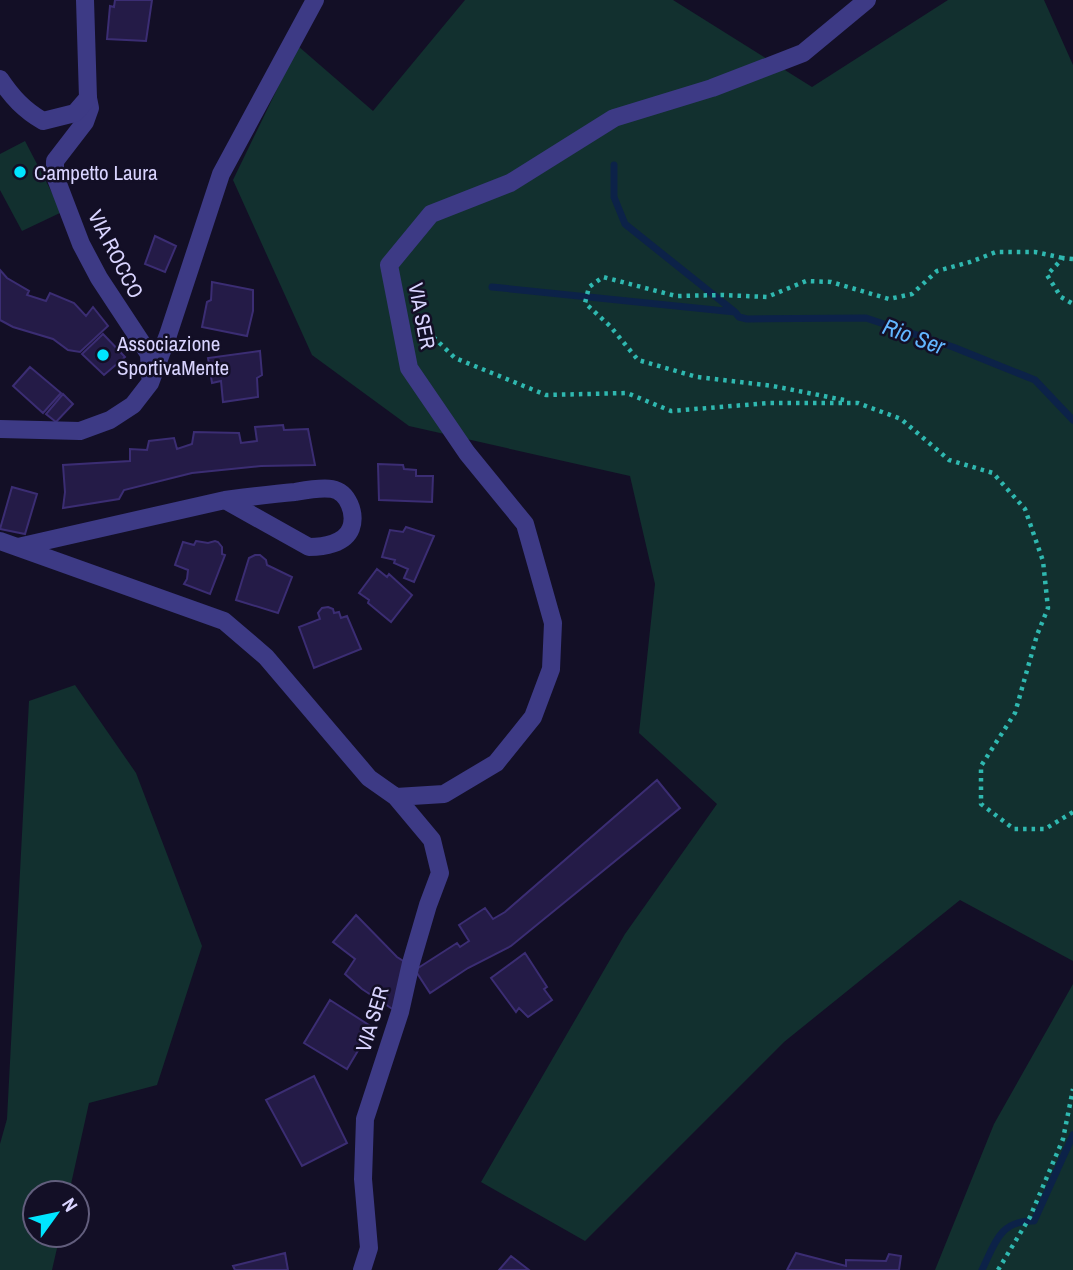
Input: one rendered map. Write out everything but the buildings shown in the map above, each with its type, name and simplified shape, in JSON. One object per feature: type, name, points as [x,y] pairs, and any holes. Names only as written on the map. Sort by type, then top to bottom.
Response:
[{"type":"street","name":"VIA ROCCO","points":[[85,0],[90,108],[85,122],[55,161],[55,176],[82,244],[99,278],[149,354],[150,383]]},
{"type":"street","points":[[0,429],[80,430],[110,420],[132,405],[150,383],[221,174],[315,0]]},
{"type":"street","name":"VIA SER","points":[[396,797],[444,794],[496,763],[533,717],[551,669],[553,623],[525,524],[467,453],[409,368],[389,265],[431,214],[510,183],[614,118],[712,88],[803,53],[867,0]]},
{"type":"street","points":[[0,79],[27,112],[43,121],[75,113],[88,98]]},
{"type":"street","points":[[18,547],[225,500],[308,490],[333,489],[346,497],[352,512],[351,529],[341,539],[325,547],[309,547],[225,500]]},
{"type":"street","name":"VIA SER","points":[[0,541],[224,621],[266,657],[369,778],[396,797],[432,840],[440,873],[428,905],[400,1012],[365,1119],[363,1179],[369,1248],[362,1270]]},
{"type":"path","points":[[1073,259],[1035,252],[996,252],[937,271],[912,294],[889,299],[819,281],[806,281],[767,298],[676,296],[603,277],[589,287],[585,303],[610,326],[639,360],[697,377],[773,386],[858,402],[901,419],[949,460],[993,473],[1025,509],[1043,561],[1048,608],[1037,635],[1016,713],[981,766],[981,804],[1013,829],[1045,830],[1073,812]]},
{"type":"path","points":[[1063,258],[1047,275],[1061,297],[1073,304]]},
{"type":"path","points":[[419,323],[455,358],[546,395],[627,393],[671,411],[769,402],[858,402]]},
{"type":"path","points":[[998,1270],[1030,1217],[1063,1139],[1073,1089]]},
{"type":"green space","points":[[465,0],[673,0],[812,87],[948,0],[1044,0],[1073,65],[1073,961],[960,900],[784,1042],[585,1241],[481,1182],[625,934],[717,804],[639,733],[655,584],[630,476],[409,426],[312,355],[233,180],[298,46],[373,111]]},
{"type":"green space","name":"Campetto Laura","points":[[25,141],[62,212],[22,231],[0,190],[0,154]]},
{"type":"green space","points":[[75,685],[136,773],[202,946],[157,1085],[89,1103],[72,1179],[21,1179],[21,1249],[57,1249],[52,1270],[0,1270],[0,1144],[7,1119],[29,701]]},
{"type":"green space","points":[[1073,984],[1073,1270],[935,1270],[994,1124]]},
{"type":"waterway","name":"Rio Ser","points":[[614,165],[614,197],[625,224],[735,312]]},
{"type":"waterway","name":"Rio Ser","points":[[492,287],[735,312],[739,317],[747,319],[866,318],[953,347],[1035,380],[1073,420]]},
{"type":"waterway","name":"Rio Ser","points":[[982,1270],[995,1242],[1006,1229],[1013,1224],[1034,1221],[1073,1135]]},
{"type":"place","name":"Campetto Laura","points":[[20,172]]},
{"type":"place","name":"Associazione SportivaMente","points":[[103,355]]}]
